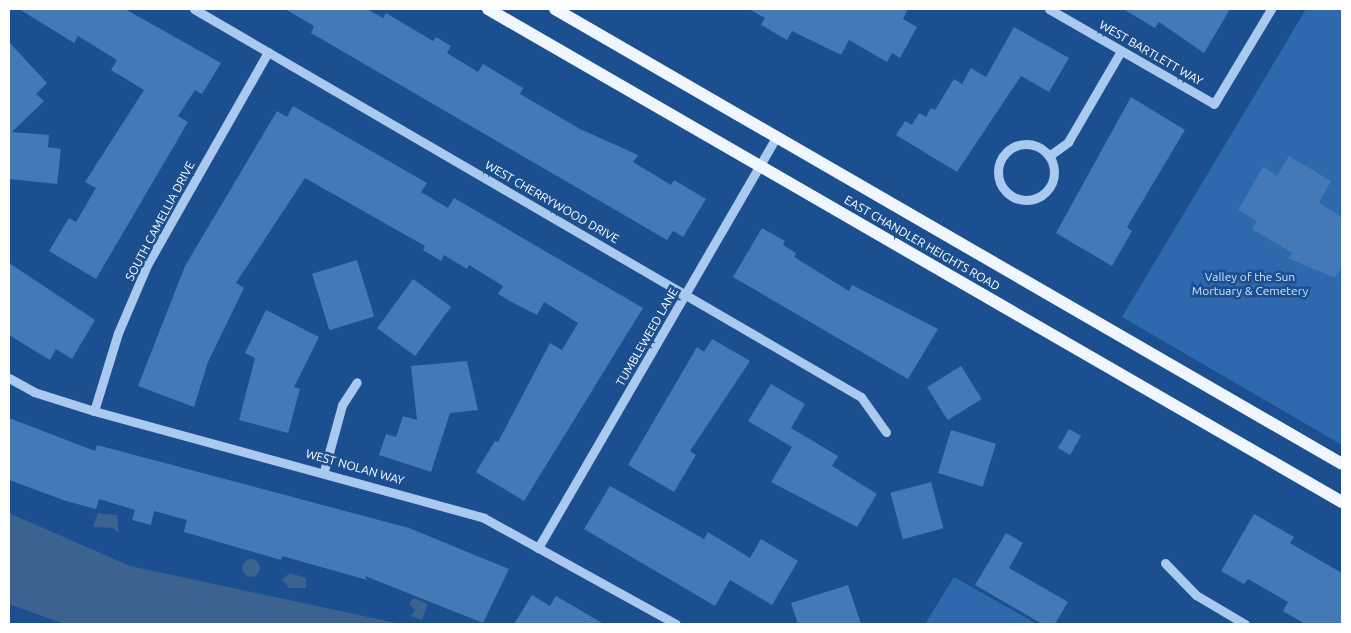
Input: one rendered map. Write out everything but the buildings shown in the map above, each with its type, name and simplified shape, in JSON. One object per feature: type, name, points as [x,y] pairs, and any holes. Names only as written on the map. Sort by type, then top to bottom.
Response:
[{"type":"main road","name":"EAST CHANDLER HEIGHTS ROAD","points":[[488,9],[1342,502]]},
{"type":"main road","name":"EAST CHANDLER HEIGHTS ROAD","points":[[555,9],[1342,464]]},
{"type":"street","name":"WEST CHERRYWOOD DRIVE","points":[[194,9],[862,397],[886,432]]},
{"type":"street","name":"WEST BARTLETT WAY","points":[[1049,9],[1214,104],[1271,9]]},
{"type":"street","points":[[1049,156],[1068,142],[1121,50]]},
{"type":"street","name":"SOUTH CAMELLIA DRIVE","points":[[94,411],[118,334],[147,265],[268,52]]},
{"type":"street","name":"TUMBLEWEED LANE","points":[[538,548],[776,137]]},
{"type":"street","points":[[1028,144],[1049,156],[1052,183],[1040,197],[1014,198],[1001,185],[998,168],[1012,148],[1028,144]]},
{"type":"street","name":"WEST NOLAN WAY","points":[[9,378],[94,411],[324,471],[484,518],[676,624]]},
{"type":"street","points":[[324,471],[342,405],[357,382]]},
{"type":"street","points":[[1165,563],[1196,596],[1245,624]]},
{"type":"green space","name":"Valley of the Sun Mortuary & Cemetery","points":[[1306,9],[1342,9],[1342,445],[1122,317]]},
{"type":"green space","points":[[954,577],[1037,624],[925,624]]},
{"type":"shaded area","points":[[9,513],[130,566],[401,624],[64,624],[9,604]]},
{"type":"shaded area","points":[[98,513],[117,515],[119,533],[113,528],[93,527]]},
{"type":"shaded area","points":[[247,559],[255,559],[260,564],[258,575],[247,577],[242,572],[242,564]]},
{"type":"shaded area","points":[[290,573],[306,578],[306,588],[289,588],[282,579]]},
{"type":"shaded area","points":[[414,598],[428,604],[422,620],[410,616],[415,611],[409,603]]}]
